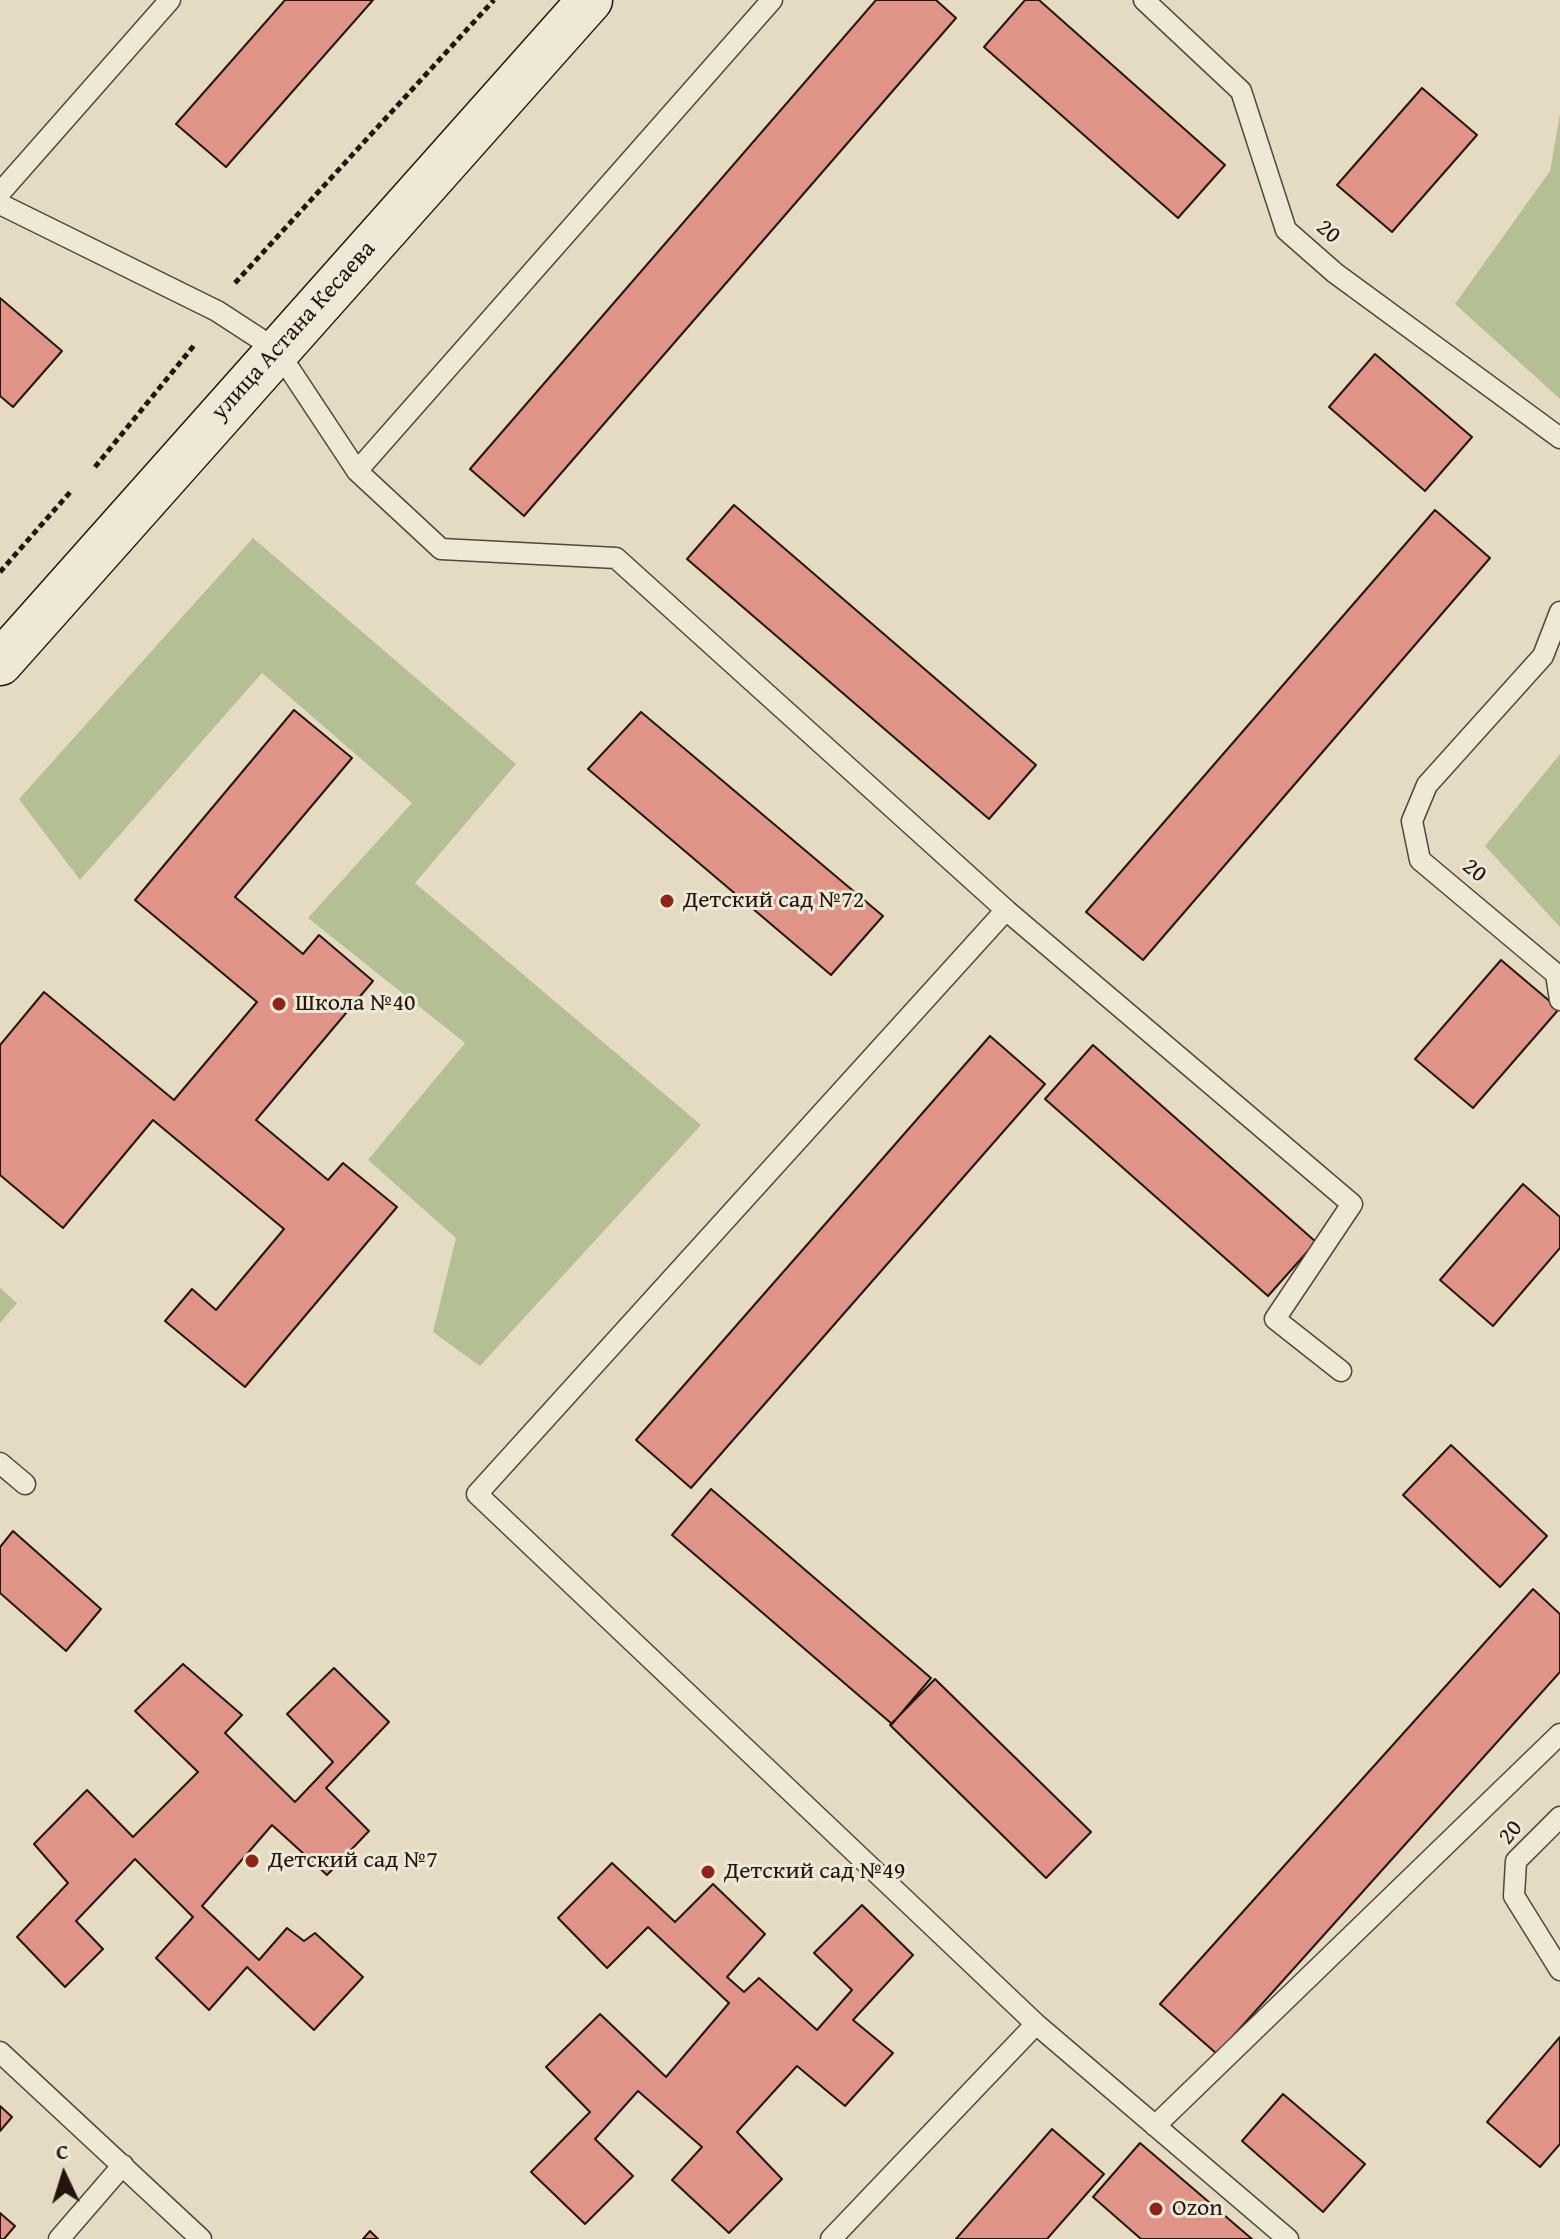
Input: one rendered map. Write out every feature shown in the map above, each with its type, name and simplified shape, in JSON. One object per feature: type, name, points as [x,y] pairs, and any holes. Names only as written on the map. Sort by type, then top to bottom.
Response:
[{"type":"street","name":"улица Астана Кесаева","points":[[0,663],[590,0]]},
{"type":"lane","points":[[0,193],[170,0]]},
{"type":"lane","points":[[357,471],[772,0]]},
{"type":"lane","name":"20","points":[[1144,0],[1241,91],[1286,230],[1335,273],[1560,438]]},
{"type":"lane","points":[[0,204],[217,311],[277,350],[357,471],[441,549],[616,558],[1006,910],[1352,1204],[1275,1319],[1341,1371]]},
{"type":"lane","name":"20","points":[[1560,612],[1543,656],[1427,785],[1412,821],[1420,860],[1556,974],[1560,1000]]},
{"type":"lane","points":[[1006,910],[477,1494],[1036,2024],[1288,2239]]},
{"type":"lane","points":[[0,1463],[25,1484]]},
{"type":"lane","points":[[1155,2126],[1560,1734]]},
{"type":"lane","name":"20","points":[[1560,1817],[1516,1861],[1514,1896],[1560,1970]]},
{"type":"lane","points":[[831,2239],[1036,2024]]},
{"type":"lane","points":[[0,2052],[201,2239]]},
{"type":"lane","points":[[59,2239],[123,2165]]},
{"type":"path","points":[[235,283],[494,0]]},
{"type":"path","points":[[95,467],[196,343]]},
{"type":"path","points":[[0,572],[72,490]]},
{"type":"green space","points":[[1560,114],[1560,399],[1455,304],[1550,171]]},
{"type":"green space","points":[[253,538],[516,764],[415,883],[701,1125],[480,1366],[433,1332],[456,1238],[368,1160],[465,1043],[308,918],[412,803],[262,673],[80,880],[19,799]]},
{"type":"green space","points":[[1560,754],[1560,927],[1485,846]]},
{"type":"green space","points":[[0,1288],[17,1303],[0,1323]]},
{"type":"building","points":[[285,0],[373,0],[226,167],[176,124]]},
{"type":"building","points":[[876,0],[936,0],[956,18],[524,516],[470,469]]},
{"type":"building","points":[[1025,0],[1039,0],[1225,165],[1178,218],[984,47]]},
{"type":"building","points":[[1422,88],[1477,135],[1392,232],[1337,185]]},
{"type":"building","points":[[0,298],[62,351],[13,407],[0,396]]},
{"type":"building","points":[[1375,354],[1472,437],[1425,491],[1329,407]]},
{"type":"building","points":[[734,505],[1036,765],[989,819],[687,559]]},
{"type":"building","points":[[1435,510],[1490,558],[1143,960],[1086,912]]},
{"type":"building","points":[[294,710],[352,758],[235,897],[303,954],[319,935],[373,981],[256,1120],[328,1180],[343,1163],[397,1207],[245,1387],[165,1321],[192,1289],[216,1310],[284,1229],[153,1120],[63,1228],[0,1175],[0,1045],[44,992],[174,1100],[257,1002],[135,900]]},
{"type":"building","points":[[641,712],[883,916],[831,975],[588,769]]},
{"type":"building","points":[[1501,960],[1559,1009],[1473,1108],[1415,1059]]},
{"type":"building","points":[[990,1036],[1045,1084],[691,1488],[636,1440]]},
{"type":"building","points":[[1093,1045],[1316,1242],[1268,1296],[1045,1099]]},
{"type":"building","points":[[1523,1184],[1560,1217],[1560,1248],[1493,1326],[1440,1280]]},
{"type":"building","points":[[1451,1445],[1547,1536],[1500,1587],[1403,1495]]},
{"type":"building","points":[[711,1489],[931,1678],[892,1724],[672,1535]]},
{"type":"building","points":[[13,1531],[101,1609],[66,1651],[0,1593],[0,1547]]},
{"type":"building","points":[[1533,1589],[1560,1614],[1560,1672],[1217,2054],[1160,2004]]},
{"type":"building","points":[[183,1664],[242,1715],[225,1733],[295,1802],[333,1762],[287,1714],[334,1668],[389,1722],[326,1788],[369,1831],[327,1875],[272,1825],[202,1906],[259,1960],[287,1928],[304,1941],[315,1933],[363,1977],[314,2030],[247,1967],[209,2010],[156,1958],[193,1917],[135,1859],[76,1921],[103,1949],[65,1987],[17,1937],[68,1883],[34,1844],[87,1790],[133,1837],[198,1772],[135,1711]]},
{"type":"building","points":[[935,1679],[1091,1832],[1046,1878],[890,1725]]},
{"type":"building","points":[[612,1863],[675,1922],[713,1884],[765,1934],[727,1977],[744,1992],[759,1978],[817,2030],[852,1990],[814,1953],[862,1905],[913,1955],[853,2020],[893,2053],[845,2106],[797,2066],[737,2132],[782,2179],[729,2233],[672,2180],[702,2147],[638,2091],[595,2139],[633,2176],[585,2224],[531,2172],[590,2112],[546,2067],[600,2014],[666,2077],[729,2003],[648,1927],[607,1968],[558,1918]]},
{"type":"building","points":[[1560,2037],[1560,2144],[1540,2167],[1487,2122]]},
{"type":"building","points":[[1283,2094],[1365,2164],[1323,2212],[1242,2141]]},
{"type":"building","points":[[0,2106],[12,2117],[0,2131]]},
{"type":"building","points":[[1052,2129],[1104,2174],[1047,2239],[956,2239]]},
{"type":"building","points":[[1140,2143],[1252,2239],[1141,2239],[1093,2197]]},
{"type":"building","points":[[0,2213],[15,2226],[4,2239],[0,2239]]},
{"type":"building","points":[[370,2231],[378,2239],[363,2239]]},
{"type":"place","name":"Детский сад №72","points":[[667,901]]},
{"type":"place","name":"Школа №40","points":[[279,1004]]},
{"type":"place","name":"Детский сад №7","points":[[252,1861]]},
{"type":"place","name":"Детский сад №49","points":[[708,1872]]},
{"type":"place","name":"Ozon","points":[[1156,2209]]}]
